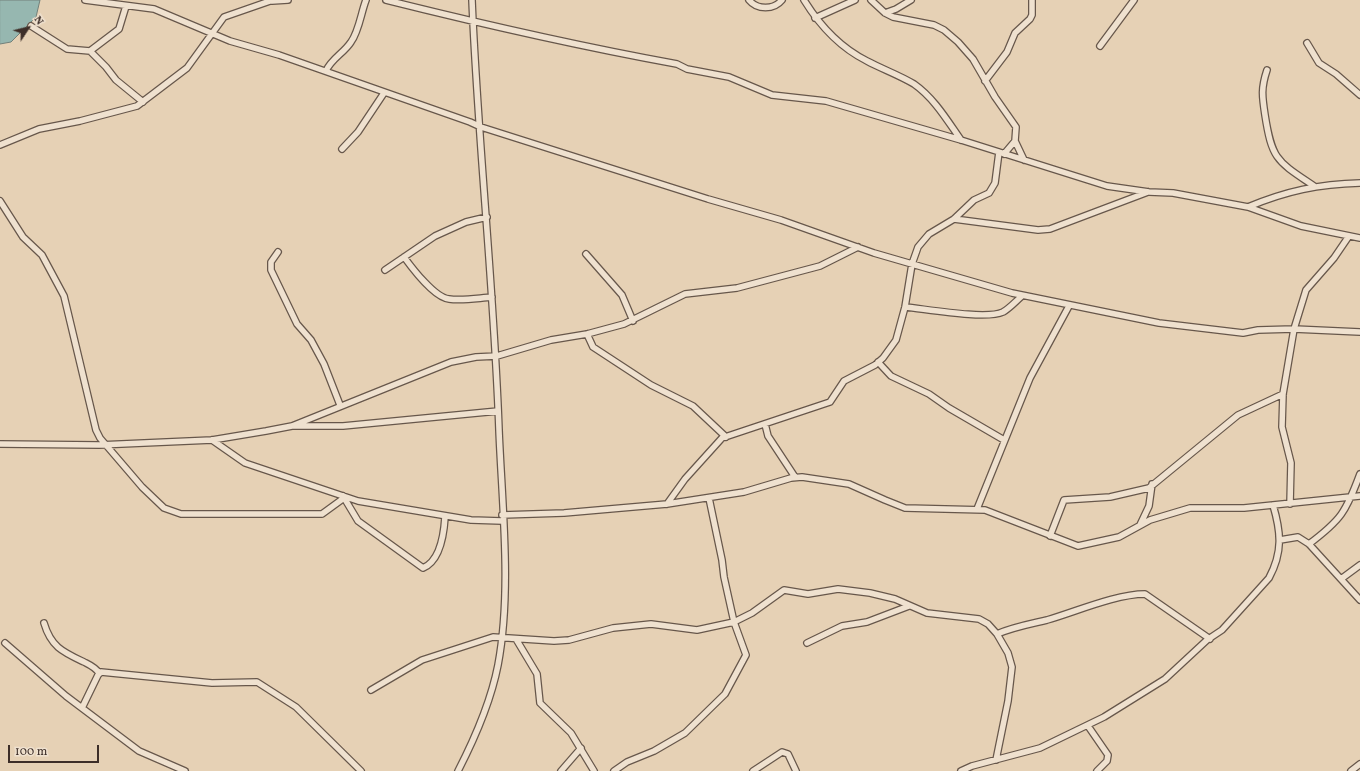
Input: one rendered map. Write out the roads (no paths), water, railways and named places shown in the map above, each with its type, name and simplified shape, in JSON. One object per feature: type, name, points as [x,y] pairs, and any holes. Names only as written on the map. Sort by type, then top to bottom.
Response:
[{"type":"street","points":[[85,0],[154,9],[239,45],[272,53],[326,71],[481,127],[708,199],[774,217],[858,247],[912,264],[1022,296],[1158,323],[1242,333],[1258,330],[1294,328],[1360,332]]},
{"type":"street","points":[[0,145],[39,129],[132,108],[143,102],[187,68],[227,15],[272,0],[288,0]]},
{"type":"street","points":[[326,71],[329,64],[343,52],[354,38],[366,0]]},
{"type":"street","points":[[386,0],[473,23],[596,50],[677,64],[687,69],[729,77],[772,95],[826,101],[961,140],[1107,186],[1149,192],[1173,193],[1248,207],[1301,226],[1360,238]]},
{"type":"street","points":[[458,771],[486,705],[497,667],[502,638],[504,577],[496,356],[472,0]]},
{"type":"street","points":[[749,0],[759,7],[773,7],[782,0]]},
{"type":"street","points":[[804,0],[815,18],[826,31],[866,60],[913,84],[926,94],[936,105],[961,140]]},
{"type":"street","points":[[815,18],[855,0]]},
{"type":"street","points":[[871,0],[885,13],[900,19],[934,25],[944,30],[958,42],[973,59],[985,81],[1016,127],[1016,141],[1024,160]]},
{"type":"street","points":[[885,13],[896,9],[910,0]]},
{"type":"street","points":[[985,81],[1007,52],[1015,33],[1030,19],[1032,15],[1032,0]]},
{"type":"street","points":[[1100,46],[1134,0]]},
{"type":"street","points":[[90,52],[119,28],[126,6]]},
{"type":"street","points":[[31,26],[67,49],[90,52],[106,67],[116,80],[143,102]]},
{"type":"street","points":[[1307,43],[1319,63],[1336,74],[1360,95]]},
{"type":"street","points":[[1267,70],[1261,88],[1271,147],[1281,162],[1288,169],[1314,186]]},
{"type":"street","points":[[342,149],[358,132],[384,93]]},
{"type":"street","points":[[667,504],[685,479],[709,451],[726,437],[830,402],[844,381],[878,362],[896,340],[905,307],[912,264],[918,247],[929,234],[954,219],[970,203],[989,193],[992,189],[1002,153],[1016,141]]},
{"type":"street","points":[[1248,207],[1276,196],[1314,186],[1360,183]]},
{"type":"street","points":[[954,219],[1038,230],[1050,229],[1149,192]]},
{"type":"street","points":[[0,201],[23,237],[42,255],[64,296],[96,430],[105,445],[142,487],[164,508],[181,514],[322,514],[343,497]]},
{"type":"street","points":[[385,270],[443,231],[466,222],[487,217]]},
{"type":"street","points":[[1290,504],[1291,463],[1282,427],[1283,394],[1294,328],[1306,290],[1334,258],[1349,236]]},
{"type":"street","points":[[292,426],[451,362],[476,357],[496,356],[550,340],[587,334],[634,321],[685,294],[737,288],[820,266],[858,247]]},
{"type":"street","points":[[278,252],[271,262],[271,270],[299,327],[311,340],[324,364],[340,406]]},
{"type":"street","points":[[586,254],[622,295],[634,321]]},
{"type":"street","points":[[404,257],[425,284],[443,298],[462,299],[492,297]]},
{"type":"street","points":[[905,307],[975,314],[993,314],[1010,308],[1022,296]]},
{"type":"street","points":[[977,509],[1030,378],[1048,342],[1067,312],[1069,306]]},
{"type":"street","points":[[587,334],[593,347],[651,385],[693,406],[726,437]]},
{"type":"street","points":[[878,362],[891,376],[929,394],[1004,440]]},
{"type":"street","points":[[1050,536],[1064,500],[1118,496],[1144,490],[1238,414],[1283,394]]},
{"type":"street","points":[[0,444],[105,445],[212,440],[292,426],[343,426],[498,411]]},
{"type":"street","points":[[765,424],[768,436],[795,477]]},
{"type":"street","points":[[212,440],[245,463],[343,497],[378,506],[471,520],[502,521]]},
{"type":"street","points":[[1309,544],[1338,521],[1351,497],[1360,474]]},
{"type":"street","points":[[502,515],[571,513],[667,504],[744,492],[795,477],[843,482],[905,508],[977,509],[1078,546],[1119,537],[1158,517],[1190,508],[1236,508],[1290,504],[1360,496]]},
{"type":"street","points":[[1140,526],[1149,506],[1152,484]]},
{"type":"street","points":[[343,497],[355,517],[362,524],[422,568],[427,566],[438,551],[443,537],[445,516]]},
{"type":"street","points":[[614,771],[627,762],[654,751],[685,733],[725,694],[746,652],[734,622],[709,498]]},
{"type":"street","points":[[961,771],[1040,748],[1088,726],[1165,679],[1222,630],[1270,578],[1274,570],[1280,540],[1277,520],[1272,505]]},
{"type":"street","points":[[1280,540],[1298,537],[1309,544],[1340,580],[1360,600]]},
{"type":"street","points":[[1340,580],[1360,565]]},
{"type":"street","points":[[371,690],[412,665],[432,655],[493,637],[568,640],[613,628],[651,624],[697,630],[734,622],[752,612],[778,592],[788,589],[808,594],[838,590],[870,593],[895,599],[927,613],[979,619],[988,624],[997,634],[1008,653],[1012,666],[1008,701],[996,760]]},
{"type":"street","points":[[997,634],[1110,600],[1141,594],[1148,595],[1210,639]]},
{"type":"street","points":[[807,643],[842,626],[867,622],[909,606]]},
{"type":"street","points":[[44,623],[54,644],[67,654],[95,668],[99,673],[142,675],[212,684],[257,682],[296,707],[361,771]]},
{"type":"street","points":[[516,639],[537,674],[538,696],[540,703],[566,728],[581,748],[594,771]]},
{"type":"street","points":[[5,643],[82,708],[139,751],[185,771]]},
{"type":"street","points":[[82,708],[99,673]]},
{"type":"street","points":[[1088,726],[1108,755],[1107,761],[1097,771]]},
{"type":"street","points":[[561,771],[581,748]]},
{"type":"street","points":[[753,771],[782,752],[788,754],[796,771]]},
{"type":"street","points":[[1351,771],[1360,764]]},
{"type":"water","points":[[0,0],[40,0],[36,17],[11,42],[0,44]]}]
